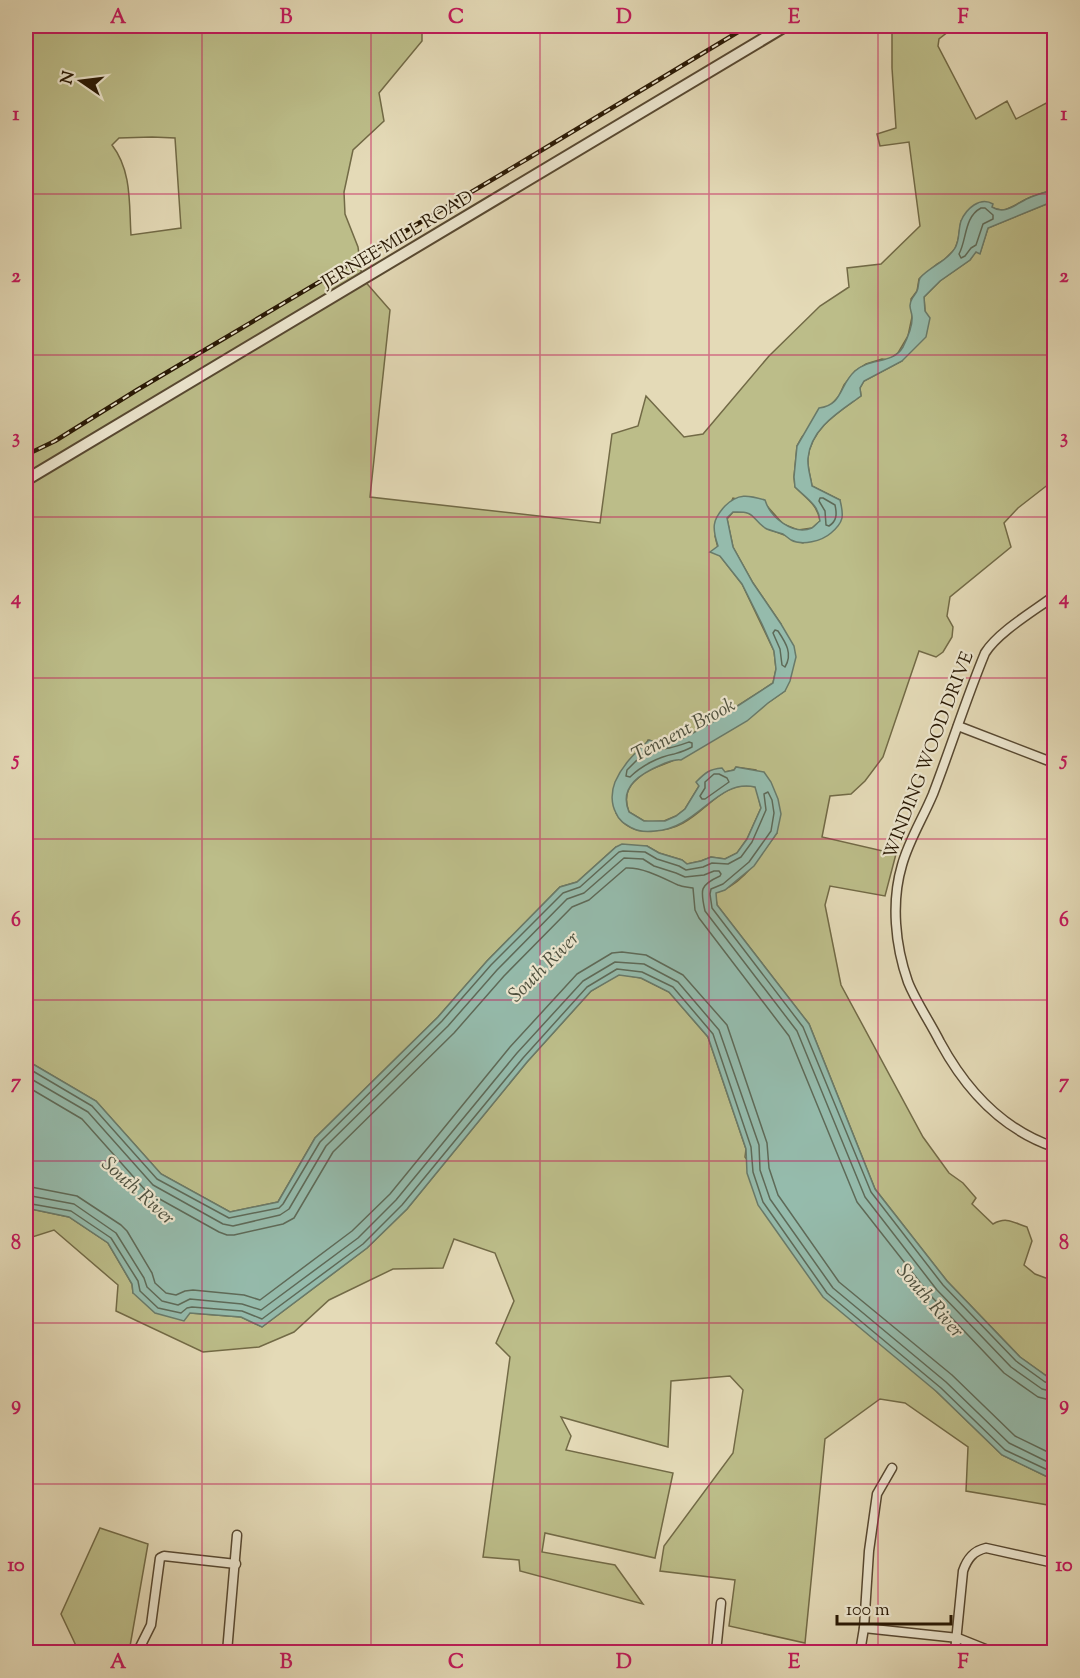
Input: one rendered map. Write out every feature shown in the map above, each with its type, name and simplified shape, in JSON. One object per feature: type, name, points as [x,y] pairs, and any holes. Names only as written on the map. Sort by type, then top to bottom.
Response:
[{"type":"street","name":"JERNEE MILL ROAD","points":[[26,480],[785,26]]},
{"type":"street","name":"WINDING WOOD DRIVE","points":[[1054,596],[999,636],[990,646],[982,661],[932,797],[907,851],[899,877],[895,915],[901,956],[908,981],[958,1072],[976,1095],[998,1115],[1017,1129],[1054,1147]]},
{"type":"street","points":[[958,726],[1054,763]]},
{"type":"street","points":[[860,1653],[869,1551],[877,1494],[892,1468]]},
{"type":"street","points":[[227,1653],[237,1535]]},
{"type":"street","points":[[956,1653],[963,1571],[967,1560],[974,1553],[986,1548],[1054,1563]]},
{"type":"street","points":[[139,1653],[152,1625],[160,1558],[164,1556],[236,1564]]},
{"type":"street","points":[[716,1653],[721,1603]]},
{"type":"street","points":[[864,1628],[957,1638],[993,1653]]},
{"type":"green space","points":[[26,26],[422,26],[422,41],[379,93],[384,121],[353,150],[344,192],[345,214],[358,247],[362,278],[390,310],[370,497],[600,523],[612,434],[638,426],[646,396],[684,437],[703,434],[769,356],[820,306],[849,287],[847,268],[881,264],[920,226],[909,142],[880,146],[877,134],[896,128],[892,26],[951,26],[953,28],[939,39],[938,46],[976,119],[1007,101],[1016,119],[1054,99],[1054,190],[1031,197],[1007,209],[991,207],[961,221],[955,249],[919,279],[917,291],[911,299],[912,317],[908,336],[898,353],[888,360],[882,359],[866,364],[855,371],[839,396],[802,437],[797,446],[795,487],[814,506],[820,521],[812,528],[798,530],[783,524],[767,506],[733,498],[715,536],[720,556],[742,584],[774,651],[776,669],[773,683],[736,707],[718,714],[718,718],[681,739],[665,744],[648,740],[616,813],[625,824],[642,831],[665,829],[679,825],[692,817],[725,791],[735,787],[756,787],[761,808],[747,839],[737,853],[725,859],[711,857],[687,864],[647,846],[616,847],[577,882],[560,887],[487,961],[438,1017],[315,1138],[278,1202],[230,1212],[161,1174],[96,1101],[26,1060]],"holes":[[[119,138],[175,138],[181,228],[131,235],[126,177],[112,145]]]},
{"type":"green space","points":[[1054,201],[1054,480],[1018,508],[1004,523],[1011,547],[950,597],[947,616],[953,627],[952,637],[943,652],[936,657],[919,651],[883,757],[865,781],[851,794],[830,796],[822,837],[896,854],[885,896],[830,886],[825,905],[841,985],[923,1137],[949,1173],[963,1183],[976,1198],[972,1204],[993,1224],[1006,1220],[1027,1227],[1032,1241],[1024,1265],[1035,1274],[1054,1281],[1054,1379],[1020,1357],[947,1281],[875,1189],[809,1024],[717,905],[715,893],[735,883],[743,876],[758,860],[777,833],[756,770],[736,767],[699,786],[685,809],[664,821],[644,821],[629,812],[626,798],[630,786],[642,775],[706,742],[785,691],[781,624],[753,583],[733,547],[727,519],[733,512],[746,512],[756,517],[766,528],[803,543],[840,500],[812,486],[808,458],[810,447],[820,429],[861,396],[860,388],[864,381],[902,361],[925,311],[924,297],[940,281],[970,260],[976,251],[980,253],[988,228]]},
{"type":"green space","points":[[619,974],[641,978],[669,992],[708,1037],[746,1149],[745,1157],[937,1392],[1002,1455],[1054,1480],[1054,1506],[966,1491],[968,1447],[905,1403],[880,1399],[825,1439],[805,1643],[729,1626],[735,1580],[660,1571],[664,1546],[733,1453],[743,1390],[730,1376],[671,1381],[668,1447],[561,1417],[571,1436],[566,1450],[673,1473],[655,1558],[545,1533],[542,1552],[615,1565],[643,1604],[520,1571],[519,1560],[483,1557],[510,1357],[496,1343],[514,1301],[495,1253],[454,1239],[443,1268],[393,1269],[329,1300],[294,1332],[259,1347],[203,1352],[116,1311],[118,1285],[54,1230],[26,1239],[26,1208],[69,1217],[108,1243],[132,1284],[133,1293],[190,1313],[241,1317],[262,1327],[367,1248],[407,1209],[527,1062],[591,991]]},
{"type":"green space","points":[[100,1528],[148,1544],[129,1652],[79,1652],[61,1614]]},
{"type":"water","name":"South River","points":[[1054,190],[1054,201],[988,228],[980,254],[976,252],[970,260],[940,281],[924,297],[925,311],[930,318],[926,337],[902,361],[864,381],[860,388],[861,396],[827,422],[814,438],[808,458],[812,486],[840,500],[842,518],[835,529],[827,536],[812,542],[801,543],[765,528],[749,514],[733,512],[727,518],[733,547],[753,583],[794,646],[796,657],[790,681],[785,691],[747,721],[681,760],[663,764],[640,776],[629,788],[626,803],[629,812],[644,821],[665,821],[685,809],[699,786],[696,782],[710,770],[722,768],[725,772],[734,770],[736,767],[764,772],[771,782],[781,814],[777,833],[754,866],[725,890],[716,893],[717,905],[809,1024],[875,1189],[947,1281],[1020,1357],[1054,1379],[1054,1480],[1002,1455],[937,1392],[823,1297],[758,1205],[747,1173],[746,1149],[708,1037],[669,992],[641,978],[619,975],[591,991],[527,1062],[407,1209],[367,1248],[262,1327],[241,1317],[190,1313],[184,1321],[155,1313],[133,1293],[132,1284],[108,1243],[69,1217],[26,1208],[26,1060],[96,1101],[161,1174],[230,1212],[278,1202],[315,1138],[438,1017],[487,961],[560,887],[577,882],[622,844],[647,846],[687,864],[711,857],[725,859],[737,853],[747,839],[761,808],[755,787],[742,786],[729,790],[683,822],[670,828],[652,831],[637,830],[622,822],[614,809],[612,798],[618,776],[649,740],[665,744],[681,739],[718,719],[718,714],[736,707],[773,683],[776,669],[774,651],[762,624],[742,584],[720,556],[710,552],[718,546],[714,529],[715,520],[725,506],[734,499],[748,496],[765,500],[772,513],[790,527],[805,530],[812,528],[820,521],[815,506],[795,487],[794,477],[797,446],[819,408],[837,399],[855,371],[893,356],[903,347],[912,324],[910,304],[918,289],[920,278],[952,253],[958,242],[961,221],[970,208],[978,203],[988,202],[997,209],[1007,209],[1031,197]]},
{"type":"railway","points":[[26,455],[55,441],[748,26]]},
{"type":"water label","name":"Tennent Brook","points":[[683,729]]}]
